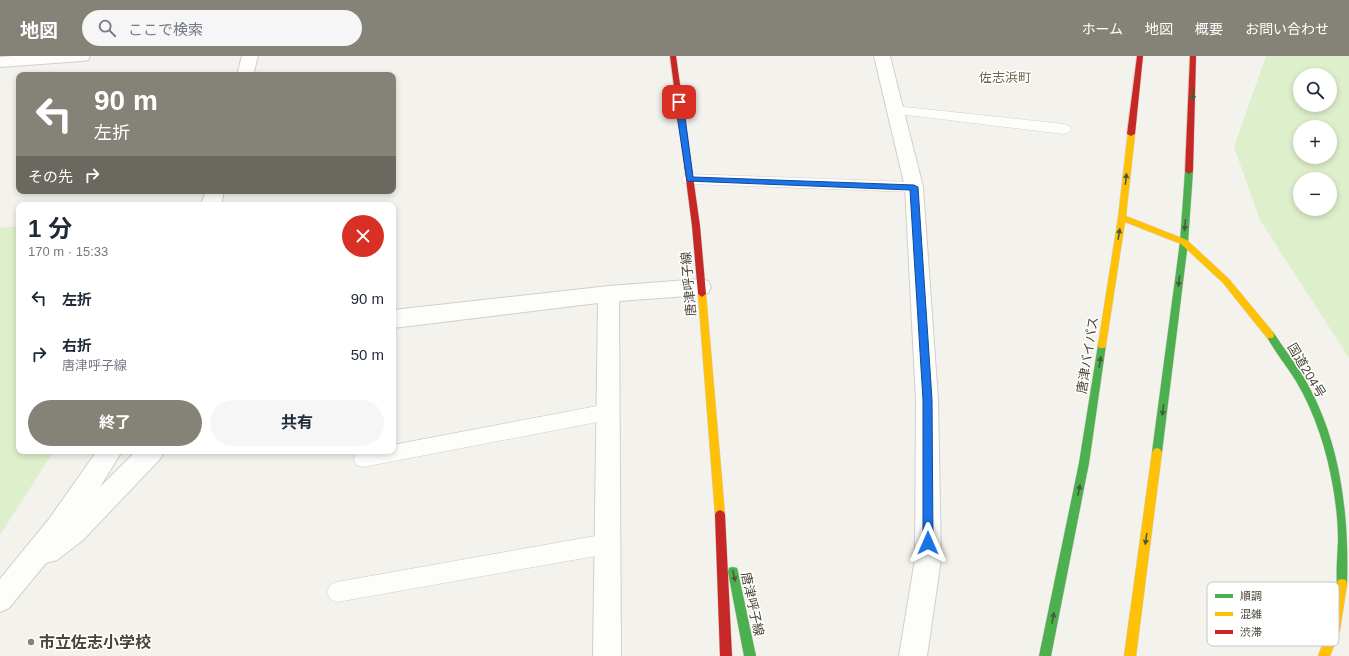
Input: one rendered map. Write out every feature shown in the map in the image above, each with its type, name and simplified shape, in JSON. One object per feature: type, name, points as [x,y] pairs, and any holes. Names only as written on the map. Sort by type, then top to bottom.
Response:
[{"type":"main road","name":"唐津呼子線","points":[[673,56],[696,226],[720,510],[726,656]]},
{"type":"main road","name":"唐津バイパス","points":[[1045,656],[1084,463],[1122,218],[1140,56]]},
{"type":"main road","points":[[1130,656],[1184,242],[1190,162],[1193,56]]},
{"type":"main road","name":"国道204号","points":[[1122,218],[1184,242],[1226,281],[1269,334],[1308,393],[1330,448],[1342,503],[1345,565],[1339,600]]},
{"type":"main road","name":"唐津呼子線","points":[[720,510],[750,656]]},
{"type":"main road","name":"国道204号","points":[[1324,656],[1328,646]]},
{"type":"street","points":[[0,62],[82,56]]},
{"type":"street","points":[[246,72],[250,56]]},
{"type":"street","points":[[882,56],[914,187],[927,400],[928,559],[913,656]]},
{"type":"street","points":[[396,319],[609,294],[701,286]]},
{"type":"street","points":[[607,656],[609,294]]},
{"type":"street","points":[[0,600],[30,564],[108,454]]},
{"type":"street","points":[[30,564],[74,531],[149,454]]},
{"type":"lane","points":[[896,110],[1064,129]]},
{"type":"lane","points":[[689,179],[914,187]]},
{"type":"lane","points":[[396,453],[608,412]]},
{"type":"lane","points":[[363,459],[389,454]]},
{"type":"lane","points":[[337,592],[608,544]]},
{"type":"green space","points":[[1266,56],[1349,56],[1349,358],[1260,220],[1234,147]]},
{"type":"green space","points":[[16,226],[16,454],[52,454],[0,535],[0,228]]},
{"type":"traffic: fast","points":[[1157,452],[1184,242],[1189,171]]},
{"type":"traffic: fast","points":[[1270,335],[1304,386],[1318,415],[1326,438],[1338,486],[1341,511],[1344,561],[1342,584]]},
{"type":"traffic: fast","points":[[1045,656],[1084,463],[1102,345]]},
{"type":"traffic: fast","points":[[733,572],[750,656]]},
{"type":"traffic: slow","points":[[1102,345],[1122,218],[1131,134]]},
{"type":"traffic: slow","points":[[1122,218],[1184,242],[1226,281],[1270,335]]},
{"type":"traffic: slow","points":[[702,294],[720,515]]},
{"type":"traffic: slow","points":[[1130,656],[1157,452]]},
{"type":"traffic: slow","points":[[1339,601],[1342,584]]},
{"type":"traffic: slow","points":[[1324,656],[1328,646]]},
{"type":"traffic: jam","points":[[673,56],[696,226],[702,294]]},
{"type":"traffic: jam","points":[[1131,134],[1140,56]]},
{"type":"traffic: jam","points":[[1189,171],[1193,56]]},
{"type":"traffic: jam","points":[[720,515],[726,656]]},
{"type":"place","name":"市立佐志小学校","points":[[31,642]]},
{"type":"district","name":"佐志浜町","points":[[1005,77]]},
{"type":"route","points":[[679,102],[689,179],[914,187],[927,400],[928,543]]}]
